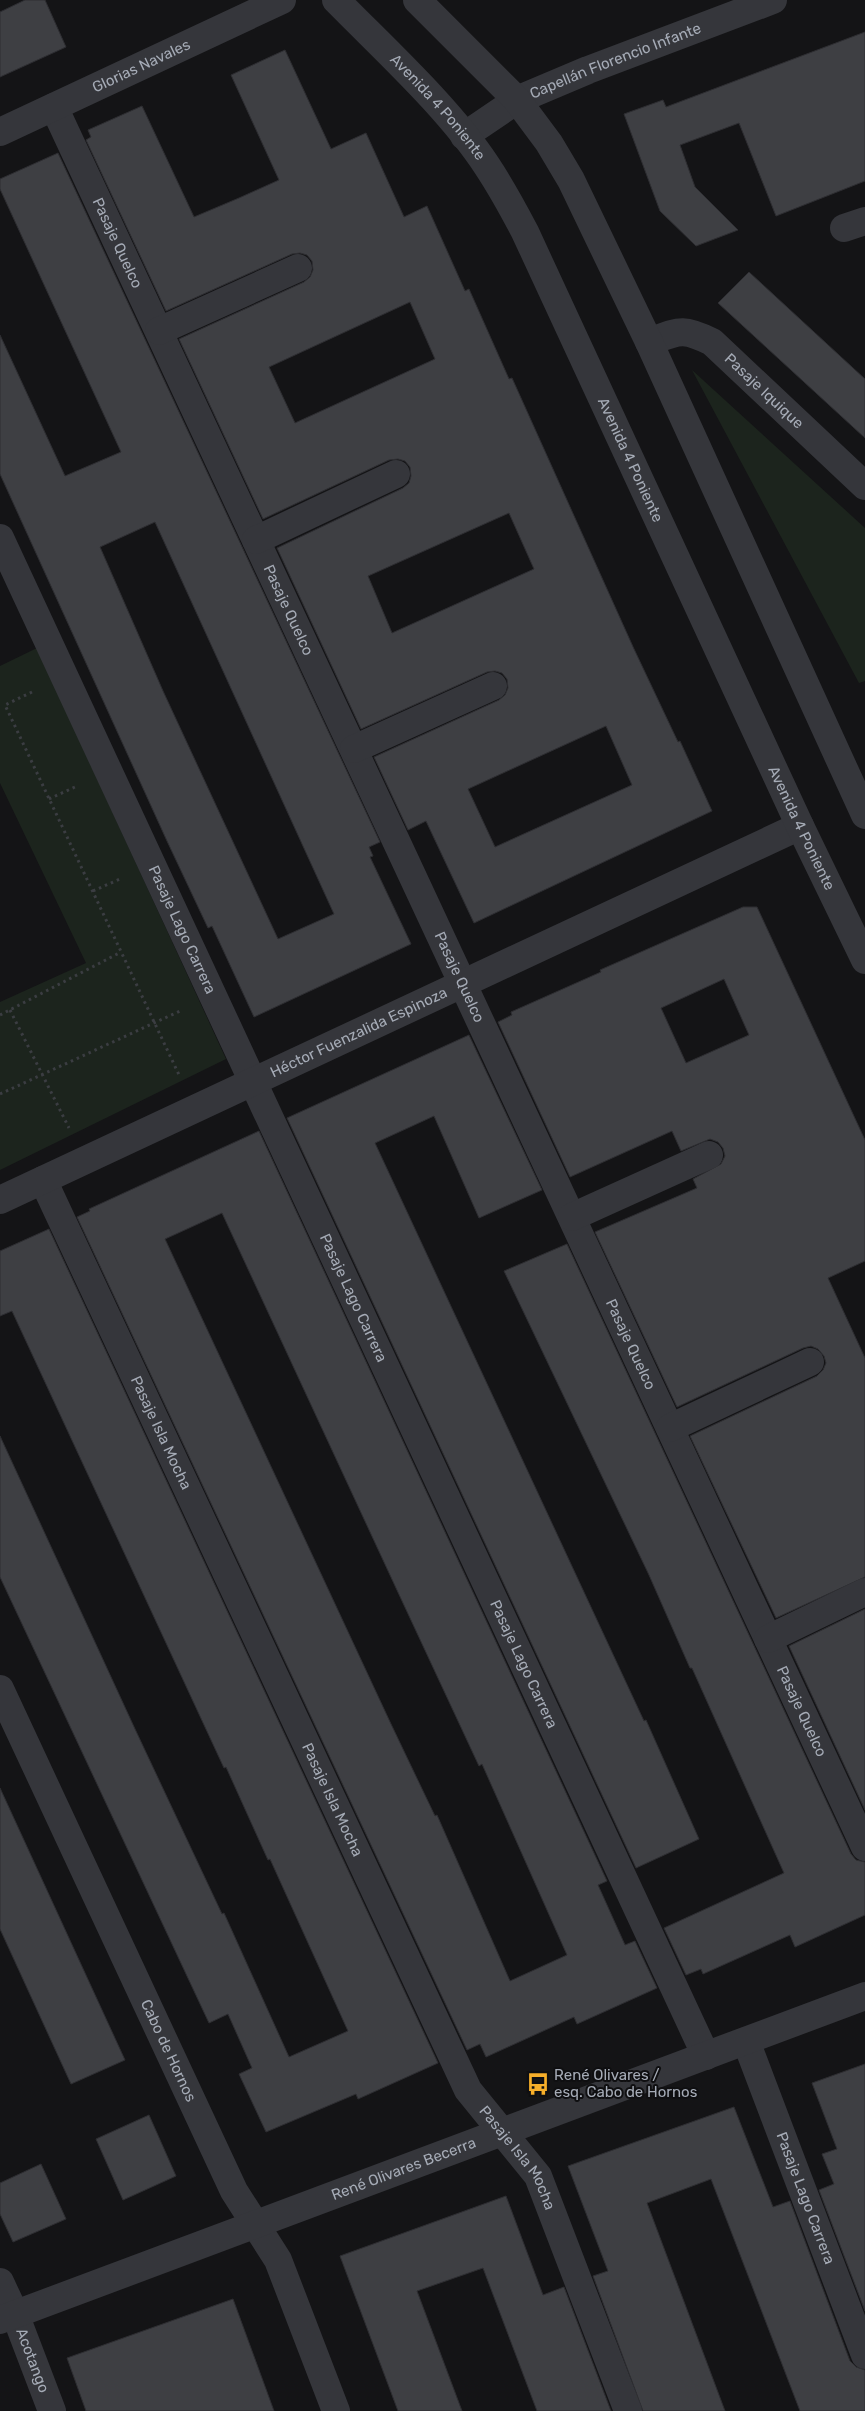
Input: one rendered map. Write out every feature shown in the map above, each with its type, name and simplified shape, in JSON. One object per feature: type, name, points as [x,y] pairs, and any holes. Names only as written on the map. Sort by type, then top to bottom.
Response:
[{"type":"street","name":"Glorias Navales","points":[[0,132],[282,0]]},
{"type":"street","name":"Avenida 4 Poniente","points":[[336,0],[464,136],[486,165],[525,232],[800,826],[865,960]]},
{"type":"street","points":[[417,0],[517,100],[549,143],[571,180],[649,342],[865,815]]},
{"type":"street","name":"Capellán Florencio Infante","points":[[464,136],[517,100],[588,70],[773,0]]},
{"type":"street","name":"Pasaje Quelco","points":[[54,107],[865,1847]]},
{"type":"street","points":[[159,332],[298,268]]},
{"type":"street","name":"Pasaje Iquique","points":[[649,342],[679,331],[697,335],[712,342],[865,486]]},
{"type":"street","points":[[256,540],[396,474]]},
{"type":"street","name":"Pasaje Lago Carrera","points":[[0,538],[706,2056]]},
{"type":"street","points":[[354,749],[493,686]]},
{"type":"street","name":"Héctor Fuenzalida Espinoza","points":[[0,1200],[800,826]]},
{"type":"street","points":[[572,1217],[710,1155]]},
{"type":"street","name":"Pasaje Isla Mocha","points":[[44,1180],[468,2090],[538,2176],[628,2411]]},
{"type":"street","points":[[670,1428],[810,1362]]},
{"type":"street","points":[[768,1639],[865,1592]]},
{"type":"street","name":"Cabo de Hornos","points":[[0,1689],[234,2191],[278,2260],[336,2411]]},
{"type":"street","name":"René Olivares Becerra","points":[[8,2317],[865,1996]]},
{"type":"street","name":"Pasaje Lago Carrera","points":[[746,2041],[865,2354]]},
{"type":"street","name":"Acotango","points":[[0,2282],[8,2317],[52,2411]]},
{"type":"path","points":[[64,676],[5,705],[181,1080]]},
{"type":"path","points":[[0,1015],[121,952]]},
{"type":"path","points":[[0,1094],[154,1022],[213,997]]},
{"type":"path","points":[[10,1010],[85,1160]]},
{"type":"shaded area","points":[[692,370],[865,528],[865,681],[859,683]]},
{"type":"shaded area","points":[[37,648],[226,1059],[0,1170],[0,1002],[86,963],[0,783],[0,666]]},
{"type":"building","points":[[25,0],[45,0],[66,47],[0,77],[0,12]]},
{"type":"building","points":[[865,32],[865,181],[776,216],[739,123],[680,145],[695,187],[738,230],[696,246],[660,211],[624,114],[663,100],[666,107]]},
{"type":"building","points":[[285,50],[331,149],[366,133],[404,217],[427,206],[465,291],[469,289],[509,379],[512,378],[634,649],[678,742],[680,741],[712,811],[474,923],[426,821],[408,830],[374,757],[499,700],[505,695],[508,688],[507,679],[502,673],[495,671],[487,672],[361,729],[277,548],[403,488],[409,483],[411,476],[410,467],[405,461],[398,459],[389,460],[263,519],[179,339],[304,282],[310,277],[313,270],[312,261],[307,255],[300,253],[292,254],[166,311],[86,140],[91,137],[88,130],[142,106],[194,217],[239,198],[279,180],[231,75]],"holes":[[[410,302],[435,359],[295,423],[269,367]],[[509,513],[534,569],[392,633],[368,576]],[[606,726],[632,785],[495,847],[468,789]]]},
{"type":"building","points":[[58,153],[380,842],[369,847],[373,856],[370,857],[411,944],[254,1017],[212,926],[208,928],[167,841],[0,474],[0,335],[65,476],[121,452],[0,189],[0,179]],"holes":[[[155,522],[334,914],[278,939],[163,691],[100,547]]]},
{"type":"building","points":[[749,272],[865,379],[865,438],[718,303]]},
{"type":"building","points":[[743,907],[757,907],[865,1140],[865,1261],[828,1278],[865,1358],[865,1577],[776,1618],[690,1436],[817,1376],[823,1370],[826,1363],[824,1356],[818,1349],[811,1346],[803,1348],[677,1407],[595,1232],[697,1188],[693,1179],[721,1164],[725,1156],[723,1148],[718,1142],[710,1139],[681,1151],[672,1131],[570,1177],[498,1022],[512,1015],[511,1012],[601,972],[600,970]],"holes":[[[724,979],[749,1035],[686,1063],[661,1008]]]},
{"type":"building","points":[[469,1035],[542,1190],[479,1218],[434,1116],[375,1143],[644,1721],[646,1720],[699,1839],[636,1868],[287,1118]]},
{"type":"building","points":[[259,1131],[607,1881],[598,1885],[625,1945],[635,1941],[657,1988],[577,2024],[574,2017],[486,2057],[480,2044],[467,2050],[77,1217],[90,1211],[89,1209]],"holes":[[[222,1213],[479,1766],[482,1764],[567,1955],[510,1981],[437,1815],[435,1816],[391,1724],[165,1239]]]},
{"type":"building","points":[[49,1229],[438,2063],[358,2099],[356,2094],[266,2132],[239,2074],[252,2068],[228,2014],[209,2023],[0,1577],[0,1436],[135,1729],[222,1914],[224,1913],[289,2057],[348,2031],[270,1859],[268,1860],[226,1767],[224,1768],[12,1311],[0,1316],[0,1251]]},
{"type":"building","points":[[567,1244],[851,1854],[856,1860],[865,1862],[865,1915],[795,1947],[790,1935],[703,1974],[701,1969],[686,1975],[664,1928],[784,1873],[649,1575],[504,1271]]},
{"type":"building","points":[[865,1609],[865,1810],[789,1646]]},
{"type":"building","points":[[0,1788],[125,2060],[71,2084],[0,1929]]},
{"type":"building","points":[[865,2064],[865,2311],[819,2190],[834,2184],[822,2154],[837,2149],[812,2083]]},
{"type":"building","points":[[734,2107],[773,2207],[790,2201],[850,2361],[856,2367],[865,2370],[865,2411],[800,2411],[711,2179],[647,2203],[725,2411],[643,2411],[593,2276],[608,2271],[568,2166]]},
{"type":"building","points":[[149,2115],[176,2176],[123,2200],[96,2139]]},
{"type":"building","points":[[41,2164],[66,2219],[13,2242],[0,2214],[0,2183]]},
{"type":"building","points":[[506,2196],[543,2295],[564,2287],[611,2411],[537,2411],[483,2268],[417,2291],[462,2411],[398,2411],[340,2256]]},
{"type":"building","points":[[233,2299],[274,2411],[86,2411],[67,2358]]},
{"type":"place","name":"René Olivares / esq. Cabo de Hornos","points":[[538,2084]]}]
